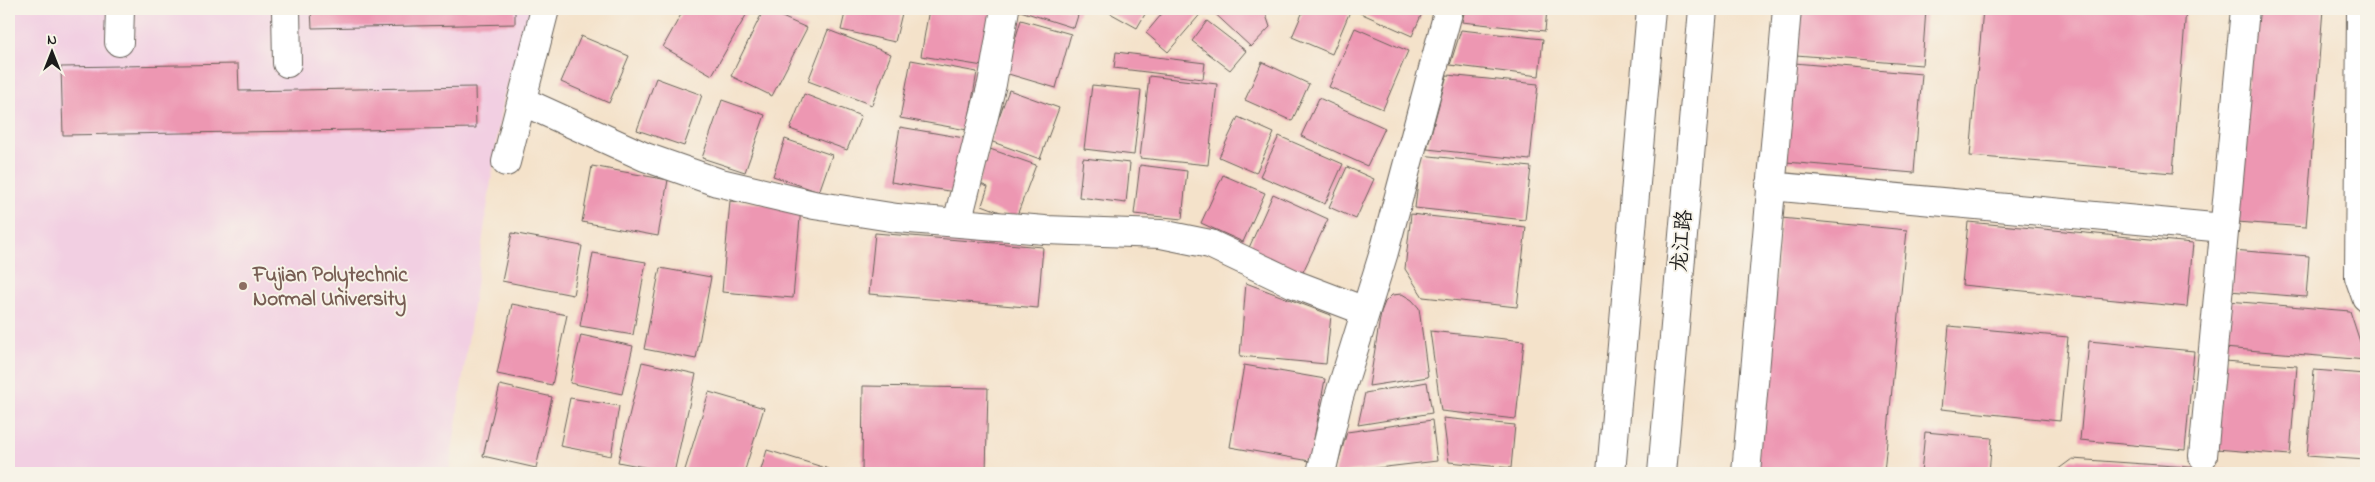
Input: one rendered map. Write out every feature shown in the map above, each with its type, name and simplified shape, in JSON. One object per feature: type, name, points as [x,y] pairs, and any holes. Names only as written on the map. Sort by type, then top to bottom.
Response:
[{"type":"street","points":[[119,42],[120,9]]},
{"type":"street","points":[[286,9],[287,63]]},
{"type":"street","points":[[506,162],[546,9]]},
{"type":"street","points":[[957,223],[992,84],[1005,9]]},
{"type":"street","points":[[1321,473],[1338,400],[1384,252],[1449,9]]},
{"type":"street","points":[[1611,473],[1651,9]]},
{"type":"street","name":"龙江路","points":[[1662,473],[1703,9]]},
{"type":"street","points":[[1746,473],[1787,9]]},
{"type":"street","points":[[2203,456],[2245,9]]},
{"type":"street","points":[[2361,9],[2359,277],[2366,298]]},
{"type":"street","points":[[522,100],[645,157],[717,182],[814,205],[897,218],[1045,230],[1161,234],[1210,244],[1294,284],[1366,310]]},
{"type":"street","points":[[1770,186],[2224,228]]},
{"type":"shaded area","name":"Fujian Polytechnic Normal University","points":[[9,9],[533,9],[503,98],[449,473],[9,473]]},
{"type":"building","points":[[311,9],[515,9],[515,24],[312,28]]},
{"type":"building","points":[[684,9],[749,10],[712,75],[663,47]]},
{"type":"building","points":[[764,9],[807,28],[772,96],[731,76]]},
{"type":"building","points":[[846,9],[903,9],[895,42],[841,30]]},
{"type":"building","points":[[929,9],[992,10],[983,66],[921,56]]},
{"type":"building","points":[[1014,9],[1080,9],[1074,28]]},
{"type":"building","points":[[1112,9],[1148,9],[1137,28],[1110,13]]},
{"type":"building","points":[[1166,9],[1200,9],[1203,11],[1168,52],[1146,33]]},
{"type":"building","points":[[1210,9],[1264,9],[1270,27],[1251,47]]},
{"type":"building","points":[[1304,9],[1351,9],[1332,54],[1292,37]]},
{"type":"building","points":[[1359,9],[1424,9],[1412,36],[1358,12]]},
{"type":"building","points":[[1465,9],[1547,9],[1545,31],[1462,22]]},
{"type":"building","points":[[1800,9],[1926,9],[1922,65],[1796,55]]},
{"type":"building","points":[[1983,9],[2186,9],[2173,173],[1970,156]]},
{"type":"building","points":[[2253,9],[2323,9],[2306,227],[2237,222]]},
{"type":"building","points":[[1021,20],[1071,34],[1056,88],[1005,73]]},
{"type":"building","points":[[1207,21],[1246,51],[1230,70],[1192,41]]},
{"type":"building","points":[[1355,28],[1408,51],[1383,109],[1329,87]]},
{"type":"building","points":[[828,30],[891,54],[872,105],[808,81]]},
{"type":"building","points":[[1461,30],[1543,39],[1539,76],[1450,65]]},
{"type":"building","points":[[581,36],[629,56],[609,103],[561,82]]},
{"type":"building","points":[[1116,52],[1205,63],[1203,79],[1114,68]]},
{"type":"building","points":[[911,60],[977,72],[967,130],[900,118]]},
{"type":"building","points":[[1262,62],[1309,84],[1292,121],[1245,100]]},
{"type":"building","points":[[1794,63],[1922,74],[1914,173],[1786,162]]},
{"type":"building","points":[[238,64],[239,91],[475,87],[476,128],[63,135],[61,67]]},
{"type":"building","points":[[1447,75],[1538,84],[1530,160],[1427,149]]},
{"type":"building","points":[[1149,76],[1217,84],[1208,165],[1140,158]]},
{"type":"building","points":[[656,78],[702,95],[684,146],[637,130]]},
{"type":"building","points":[[1092,85],[1141,90],[1134,155],[1084,149]]},
{"type":"building","points":[[1009,90],[1059,108],[1040,159],[990,141]]},
{"type":"building","points":[[804,94],[861,116],[847,150],[790,129]]},
{"type":"building","points":[[1319,98],[1385,128],[1367,166],[1301,136]]},
{"type":"building","points":[[722,100],[765,115],[745,172],[702,158]]},
{"type":"building","points":[[1238,117],[1274,133],[1256,173],[1219,157]]},
{"type":"building","points":[[900,127],[964,138],[955,192],[891,182]]},
{"type":"building","points":[[1279,136],[1343,164],[1325,204],[1260,176]]},
{"type":"building","points":[[785,139],[832,155],[819,192],[773,176]]},
{"type":"building","points":[[990,149],[1036,165],[1016,218],[982,205],[988,187],[978,183]]},
{"type":"building","points":[[1421,155],[1531,167],[1525,220],[1415,208]]},
{"type":"building","points":[[1083,158],[1130,163],[1126,203],[1079,197]]},
{"type":"building","points":[[1140,165],[1187,171],[1182,219],[1134,214]]},
{"type":"building","points":[[592,166],[668,180],[658,236],[582,222]]},
{"type":"building","points":[[1347,167],[1374,179],[1356,219],[1329,207]]},
{"type":"building","points":[[1223,175],[1265,193],[1243,242],[1201,223]]},
{"type":"building","points":[[1273,194],[1328,219],[1302,274],[1248,250]]},
{"type":"building","points":[[730,201],[801,207],[793,298],[722,292]]},
{"type":"building","points":[[1411,214],[1526,227],[1517,307],[1423,297],[1405,269]]},
{"type":"building","points":[[1781,218],[1907,230],[1884,473],[1756,473]]},
{"type":"building","points":[[1968,222],[2193,243],[2187,307],[1962,285]]},
{"type":"building","points":[[512,233],[582,246],[573,295],[502,281]]},
{"type":"building","points":[[875,233],[1043,247],[1038,308],[869,294]]},
{"type":"building","points":[[2232,250],[2309,256],[2306,297],[2229,291]]},
{"type":"building","points":[[593,253],[646,262],[633,335],[580,326]]},
{"type":"building","points":[[660,268],[711,277],[696,359],[644,349]]},
{"type":"building","points":[[1246,283],[1331,315],[1326,364],[1240,356]]},
{"type":"building","points":[[1402,294],[1412,300],[1419,308],[1428,377],[1369,386],[1381,312],[1385,302],[1392,295]]},
{"type":"building","points":[[2228,301],[2350,311],[2366,360],[2224,348]]},
{"type":"building","points":[[512,304],[567,315],[552,385],[497,374]]},
{"type":"building","points":[[1949,326],[2068,337],[2060,421],[1941,409]]},
{"type":"building","points":[[1430,331],[1524,341],[1516,419],[1441,411]]},
{"type":"building","points":[[581,335],[633,346],[622,394],[570,383]]},
{"type":"building","points":[[2089,341],[2194,351],[2185,450],[2080,440]]},
{"type":"building","points":[[2223,361],[2297,366],[2290,455],[2216,449]]},
{"type":"building","points":[[642,362],[696,374],[674,473],[618,462]]},
{"type":"building","points":[[1244,365],[1325,379],[1310,461],[1230,447]]},
{"type":"building","points":[[2314,370],[2365,374],[2366,460],[2307,456]]},
{"type":"building","points":[[1427,382],[1432,413],[1358,425],[1365,393]]},
{"type":"building","points":[[500,385],[552,397],[536,468],[483,456]]},
{"type":"building","points":[[863,386],[988,388],[986,473],[862,473]]},
{"type":"building","points":[[709,392],[764,408],[744,473],[684,473]]},
{"type":"building","points":[[570,398],[619,406],[611,456],[560,446]]},
{"type":"building","points":[[1443,418],[1515,425],[1511,468],[1449,462]]},
{"type":"building","points":[[1432,420],[1437,461],[1335,473],[1347,432]]},
{"type":"building","points":[[1925,432],[1992,438],[1989,473],[1921,473]]},
{"type":"building","points":[[767,450],[829,469],[827,473],[760,473]]},
{"type":"building","points":[[2072,459],[2261,472],[2261,473],[2053,473]]},
{"type":"building","points":[[1429,468],[1468,472],[1468,473],[1428,473]]},
{"type":"place","name":"Fujian Polytechnic Normal University","points":[[243,286]]}]
